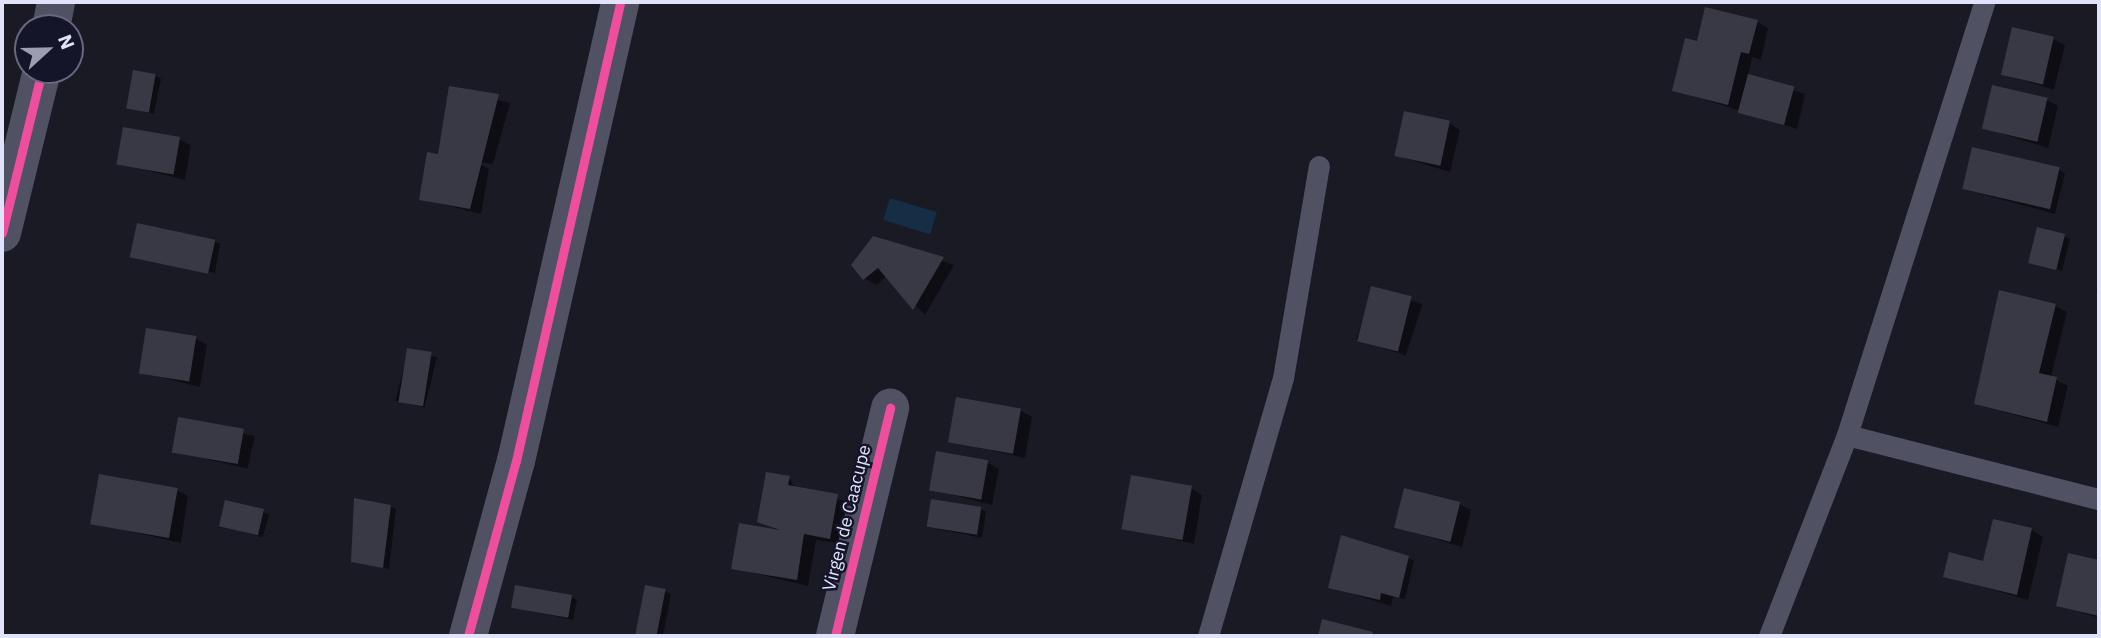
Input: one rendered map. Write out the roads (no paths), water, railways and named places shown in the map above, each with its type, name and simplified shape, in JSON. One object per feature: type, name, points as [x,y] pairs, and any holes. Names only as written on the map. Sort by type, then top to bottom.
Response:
[{"type":"street","points":[[468,636],[516,461],[620,2]]},
{"type":"street","points":[[2,233],[39,84]]},
{"type":"street","name":"Virgen de Caacupe","points":[[835,636],[890,408]]},
{"type":"lane","points":[[1769,636],[1847,435],[1984,2]]},
{"type":"lane","points":[[1208,636],[1283,378],[1319,166]]},
{"type":"lane","points":[[1847,435],[2099,499]]},
{"type":"water","points":[[890,198],[937,212],[930,234],[883,220]]}]
